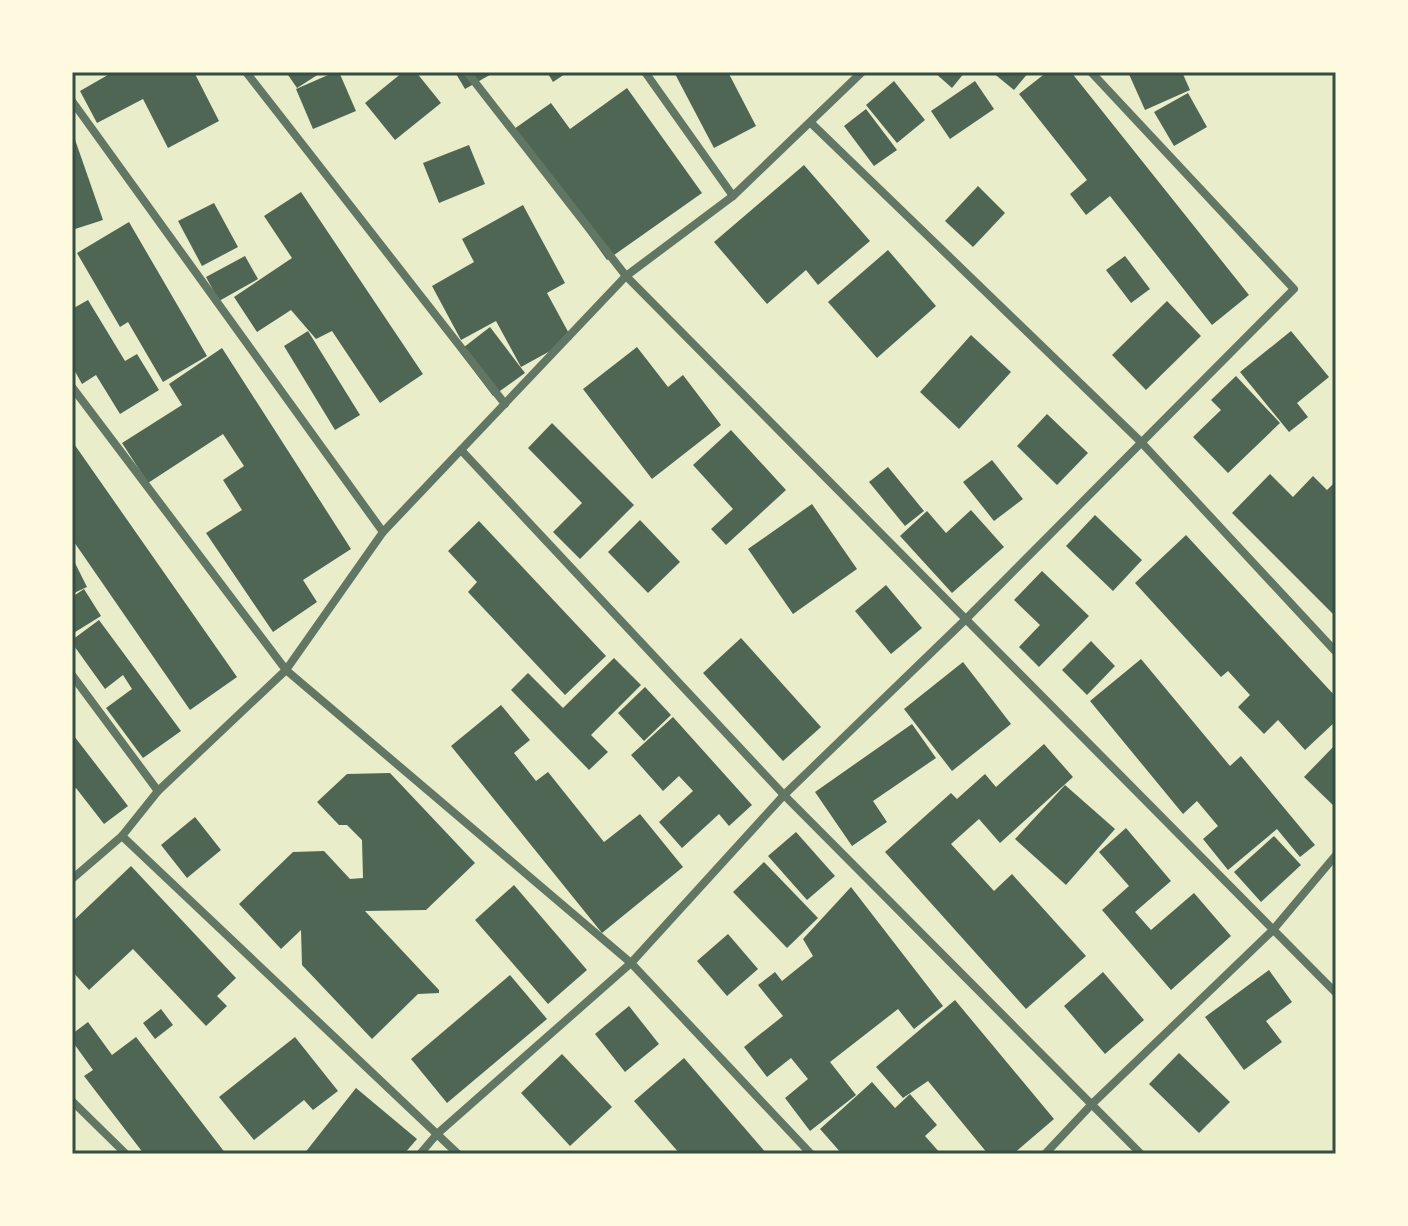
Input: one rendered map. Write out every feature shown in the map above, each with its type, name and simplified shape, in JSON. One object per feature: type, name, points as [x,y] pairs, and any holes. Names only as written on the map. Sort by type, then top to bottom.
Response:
[{"type":"street","points":[[246,72],[505,404]]},
{"type":"street","points":[[467,72],[626,276],[1336,993]]},
{"type":"street","points":[[645,72],[733,196]]},
{"type":"street","points":[[72,879],[122,836],[158,791],[286,670],[383,532],[626,276],[733,196],[862,72]]},
{"type":"street","points":[[420,1154],[437,1134],[631,963],[784,795],[965,620],[1294,289],[1091,72]]},
{"type":"street","points":[[72,101],[383,532]]},
{"type":"street","points":[[811,123],[1140,441],[1336,652]]},
{"type":"street","points":[[72,387],[286,670],[631,963],[811,1154]]},
{"type":"street","points":[[461,450],[784,795],[1141,1154]]},
{"type":"street","points":[[72,675],[158,791]]},
{"type":"street","points":[[122,836],[458,1154]]},
{"type":"street","points":[[1045,1154],[1092,1104],[1273,930],[1336,855]]},
{"type":"street","points":[[72,1101],[126,1154]]},
{"type":"building","points":[[113,72],[194,72],[219,121],[168,148],[143,99],[97,123],[80,91]]},
{"type":"building","points":[[286,72],[322,72],[297,88]]},
{"type":"building","points":[[339,72],[356,111],[313,129],[296,89]]},
{"type":"building","points":[[403,72],[416,72],[441,103],[395,140],[365,103]]},
{"type":"building","points":[[455,72],[495,72],[465,89]]},
{"type":"building","points":[[547,72],[568,72],[553,82]]},
{"type":"building","points":[[674,72],[728,72],[756,126],[714,148]]},
{"type":"building","points":[[934,72],[965,72],[952,88]]},
{"type":"building","points":[[992,72],[1029,72],[1014,90]]},
{"type":"building","points":[[1047,72],[1071,72],[1249,295],[1212,325],[1110,196],[1086,215],[1070,194],[1087,180],[1019,94]]},
{"type":"building","points":[[1128,72],[1182,72],[1190,90],[1145,110]]},
{"type":"building","points":[[894,81],[925,120],[897,143],[866,105]]},
{"type":"building","points":[[975,81],[994,109],[950,139],[931,111]]},
{"type":"building","points":[[627,88],[702,193],[607,260],[514,129],[551,103],[570,129]]},
{"type":"building","points":[[1188,93],[1207,127],[1174,146],[1154,112]]},
{"type":"building","points":[[866,109],[897,150],[874,166],[844,126]]},
{"type":"building","points":[[72,131],[103,220],[72,230]]},
{"type":"building","points":[[469,145],[485,184],[439,203],[423,163]]},
{"type":"building","points":[[804,165],[870,241],[818,285],[806,270],[767,304],[714,242]]},
{"type":"building","points":[[978,186],[1005,213],[973,247],[945,221]]},
{"type":"building","points":[[301,192],[423,374],[380,403],[332,331],[316,339],[291,310],[257,332],[234,297],[292,258],[264,216]]},
{"type":"building","points":[[214,203],[238,247],[202,266],[178,221]]},
{"type":"building","points":[[523,205],[565,283],[547,293],[572,339],[521,367],[496,321],[461,340],[432,286],[474,262],[462,239]]},
{"type":"building","points":[[129,222],[207,356],[163,382],[128,322],[120,327],[77,253]]},
{"type":"building","points":[[888,250],[936,306],[877,358],[828,302]]},
{"type":"building","points":[[245,256],[258,279],[219,301],[206,277]]},
{"type":"building","points":[[1125,256],[1150,289],[1131,303],[1106,270]]},
{"type":"building","points":[[88,300],[125,361],[137,354],[159,390],[120,414],[96,375],[82,384],[72,366],[72,309]]},
{"type":"building","points":[[1167,301],[1201,336],[1146,390],[1112,355]]},
{"type":"building","points":[[490,327],[525,373],[493,396],[459,351]]},
{"type":"building","points":[[308,331],[360,415],[335,430],[284,346]]},
{"type":"building","points":[[1291,331],[1329,377],[1297,403],[1308,417],[1289,432],[1240,372]]},
{"type":"building","points":[[971,335],[1011,372],[959,429],[920,392]]},
{"type":"building","points":[[637,347],[668,387],[683,375],[721,425],[652,479],[583,389]]},
{"type":"building","points":[[222,348],[351,549],[303,580],[317,602],[273,632],[206,533],[242,510],[223,480],[244,466],[223,434],[148,483],[122,443],[182,405],[169,384]]},
{"type":"building","points":[[1236,376],[1280,423],[1228,473],[1193,437],[1221,410],[1211,400]]},
{"type":"building","points":[[1047,414],[1088,453],[1057,485],[1017,446]]},
{"type":"building","points":[[552,423],[634,505],[580,559],[553,532],[582,503],[528,448]]},
{"type":"building","points":[[731,430],[786,490],[726,545],[711,529],[733,509],[693,465]]},
{"type":"building","points":[[72,441],[237,677],[190,710],[72,539]]},
{"type":"building","points":[[992,460],[1023,499],[994,521],[963,482]]},
{"type":"building","points":[[888,467],[924,511],[905,526],[869,482]]},
{"type":"building","points":[[1270,474],[1293,497],[1313,476],[1327,490],[1336,481],[1336,617],[1232,513]]},
{"type":"building","points":[[812,504],[857,569],[793,614],[748,549]]},
{"type":"building","points":[[971,510],[1004,547],[952,593],[900,536],[927,511],[946,533]]},
{"type":"building","points":[[1095,515],[1142,560],[1113,591],[1066,546]]},
{"type":"building","points":[[640,520],[680,562],[648,593],[608,552]]},
{"type":"building","points":[[479,521],[606,656],[565,695],[468,592],[477,582],[448,551]]},
{"type":"building","points":[[1186,535],[1336,697],[1336,721],[1305,750],[1278,720],[1264,734],[1238,707],[1250,695],[1228,671],[1221,677],[1135,583]]},
{"type":"building","points":[[72,557],[87,587],[72,594]]},
{"type":"building","points":[[1042,571],[1089,616],[1039,667],[1019,647],[1040,625],[1014,600]]},
{"type":"building","points":[[886,585],[922,628],[891,654],[855,611]]},
{"type":"building","points":[[84,589],[101,616],[72,634],[72,597]]},
{"type":"building","points":[[99,620],[181,731],[143,758],[106,708],[132,689],[123,675],[105,689],[72,643]]},
{"type":"building","points":[[741,638],[821,727],[783,761],[703,673]]},
{"type":"building","points":[[1091,641],[1115,666],[1087,695],[1062,670]]},
{"type":"building","points":[[614,658],[641,685],[591,735],[608,752],[589,770],[511,690],[528,673],[563,708]]},
{"type":"building","points":[[1141,659],[1230,766],[1241,756],[1315,845],[1300,857],[1277,829],[1228,870],[1203,839],[1218,826],[1197,801],[1183,814],[1090,701]]},
{"type":"building","points":[[963,662],[1011,724],[952,771],[904,709]]},
{"type":"building","points":[[645,687],[671,715],[644,741],[618,713]]},
{"type":"building","points":[[501,705],[530,740],[514,753],[536,781],[548,772],[604,842],[640,814],[683,867],[602,933],[451,746]]},
{"type":"building","points":[[673,717],[752,805],[729,826],[719,814],[682,848],[659,822],[693,791],[679,776],[663,791],[631,755]]},
{"type":"building","points":[[912,724],[936,758],[873,801],[887,822],[852,846],[815,792]]},
{"type":"building","points":[[74,736],[128,806],[104,824],[76,788],[72,791]]},
{"type":"building","points":[[1044,744],[1073,777],[1000,843],[979,819],[951,844],[994,891],[1012,874],[1086,956],[1026,1009],[885,852],[951,793],[957,799],[985,774],[996,787]]},
{"type":"building","points":[[1336,744],[1336,808],[1304,777]]},
{"type":"building","points":[[390,773],[475,863],[426,910],[365,911],[439,990],[439,993],[418,994],[372,1039],[302,965],[301,930],[281,949],[239,904],[293,852],[324,851],[350,879],[363,878],[362,840],[347,825],[339,825],[317,802],[347,774]]},
{"type":"building","points":[[1065,785],[1115,829],[1066,885],[1015,839]]},
{"type":"building","points":[[195,817],[221,850],[187,878],[161,845]]},
{"type":"building","points":[[1126,828],[1171,881],[1135,912],[1151,930],[1194,893],[1231,936],[1171,990],[1102,910],[1129,886],[1099,852]]},
{"type":"building","points":[[796,832],[835,876],[807,900],[768,856]]},
{"type":"building","points":[[1274,836],[1301,865],[1261,902],[1234,872]]},
{"type":"building","points":[[764,862],[818,918],[787,948],[733,892]]},
{"type":"building","points":[[131,866],[236,978],[217,996],[227,1006],[206,1026],[133,949],[89,990],[72,971],[72,922]]},
{"type":"building","points":[[514,885],[587,970],[548,1004],[475,920]]},
{"type":"building","points":[[851,887],[943,1006],[914,1029],[898,1009],[830,1062],[856,1095],[810,1131],[785,1098],[808,1079],[791,1058],[767,1077],[744,1047],[783,1016],[758,985],[775,972],[782,981],[813,956],[803,939]]},
{"type":"building","points":[[728,934],[758,969],[727,996],[697,961]]},
{"type":"building","points":[[1269,970],[1292,1002],[1266,1021],[1282,1042],[1244,1070],[1205,1017]]},
{"type":"building","points":[[1103,972],[1144,1020],[1105,1054],[1064,1006]]},
{"type":"building","points":[[510,975],[547,1019],[447,1103],[411,1059]]},
{"type":"building","points":[[955,1000],[1054,1119],[1013,1154],[988,1154],[928,1081],[903,1098],[876,1067]]},
{"type":"building","points":[[629,1006],[659,1044],[625,1072],[595,1034]]},
{"type":"building","points":[[161,1009],[173,1025],[155,1039],[143,1023]]},
{"type":"building","points":[[88,1022],[112,1055],[136,1037],[226,1154],[144,1154],[84,1076],[93,1070],[72,1041],[72,1034]]},
{"type":"building","points":[[295,1037],[338,1091],[313,1110],[304,1100],[254,1140],[219,1097]]},
{"type":"building","points":[[1179,1053],[1230,1102],[1199,1133],[1149,1084]]},
{"type":"building","points":[[562,1054],[612,1107],[570,1146],[521,1093]]},
{"type":"building","points":[[684,1058],[767,1154],[680,1154],[634,1101]]},
{"type":"building","points":[[872,1082],[895,1108],[910,1094],[937,1125],[925,1136],[941,1154],[842,1154],[820,1129]]},
{"type":"building","points":[[356,1088],[417,1139],[404,1154],[304,1154]]}]
